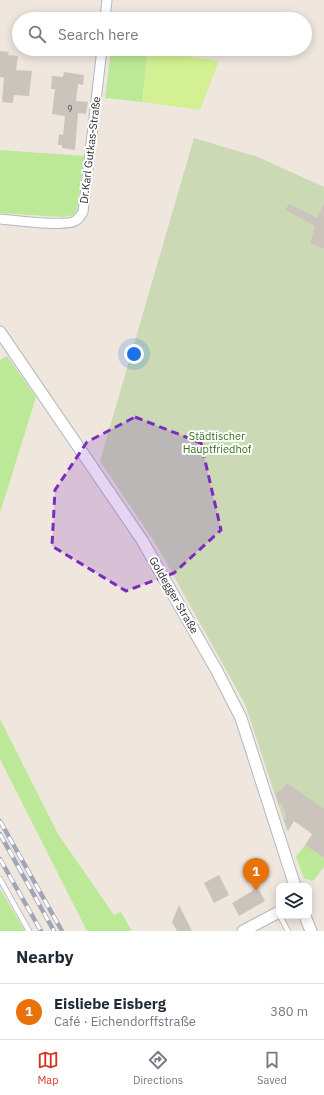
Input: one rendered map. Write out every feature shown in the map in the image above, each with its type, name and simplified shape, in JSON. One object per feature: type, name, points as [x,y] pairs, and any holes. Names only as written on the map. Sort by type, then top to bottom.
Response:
[{"type":"street","points":[[106,12],[107,0]]},
{"type":"street","name":"Dr.Karl Gutkas-Straße","points":[[0,219],[66,223],[75,221],[81,215],[101,56]]},
{"type":"street","name":"Goldegger Straße","points":[[0,332],[142,540],[220,677],[241,718],[294,883]]},
{"type":"street","points":[[243,931],[276,915]]},
{"type":"street","points":[[306,919],[311,931]]},
{"type":"lane","points":[[0,879],[29,931]]},
{"type":"lane","points":[[282,919],[288,931]]},
{"type":"highlighted area","points":[[135,417],[201,443],[221,530],[174,573],[126,591],[52,546],[55,490],[87,442]]},
{"type":"green space","points":[[110,56],[147,56],[142,102],[105,98]]},
{"type":"green space","points":[[147,56],[184,56],[219,61],[200,110],[142,102]]},
{"type":"green space","name":"Städtischer Hauptfriedhof","points":[[194,138],[258,157],[324,187],[324,858],[305,845],[312,834],[294,821],[287,831],[245,704],[157,546],[100,461]]},
{"type":"green space","points":[[0,150],[84,156],[77,210],[74,215],[61,217],[0,213]]},
{"type":"green space","points":[[7,356],[36,397],[0,513],[0,360]]},
{"type":"green space","points":[[0,719],[58,834],[114,915],[121,912],[132,931],[87,931],[0,759]]},
{"type":"green space","points":[[305,845],[324,858],[324,867],[313,881],[304,878],[296,857]]},
{"type":"green space","points":[[0,889],[25,931],[0,931]]},
{"type":"building","points":[[0,51],[9,52],[8,55],[18,56],[16,70],[32,71],[29,96],[14,95],[13,103],[2,102],[4,78],[0,77]]},
{"type":"building","points":[[64,72],[84,75],[83,85],[78,84],[76,101],[88,102],[86,114],[78,113],[75,150],[62,148],[62,145],[58,145],[59,134],[63,135],[65,116],[52,114],[55,89],[51,89],[52,76],[63,77]]},
{"type":"building","points":[[289,204],[317,218],[324,204],[324,248],[310,244],[315,226],[285,210]]},
{"type":"building","points":[[287,783],[324,809],[324,858],[305,845],[313,834],[294,821],[288,831],[284,820],[286,817],[282,804],[279,805],[275,792],[281,791]]},
{"type":"building","points":[[219,875],[229,895],[214,903],[204,883]]},
{"type":"building","points":[[254,890],[255,892],[259,890],[265,901],[239,916],[232,903]]},
{"type":"building","points":[[179,905],[192,931],[177,931],[172,922]]},
{"type":"railway","points":[[0,821],[62,931]]},
{"type":"railway","points":[[0,834],[54,931]]},
{"type":"railway","points":[[0,859],[41,931]]},
{"type":"place","name":"Eisliebe Eisberg","points":[[256,891]]}]
